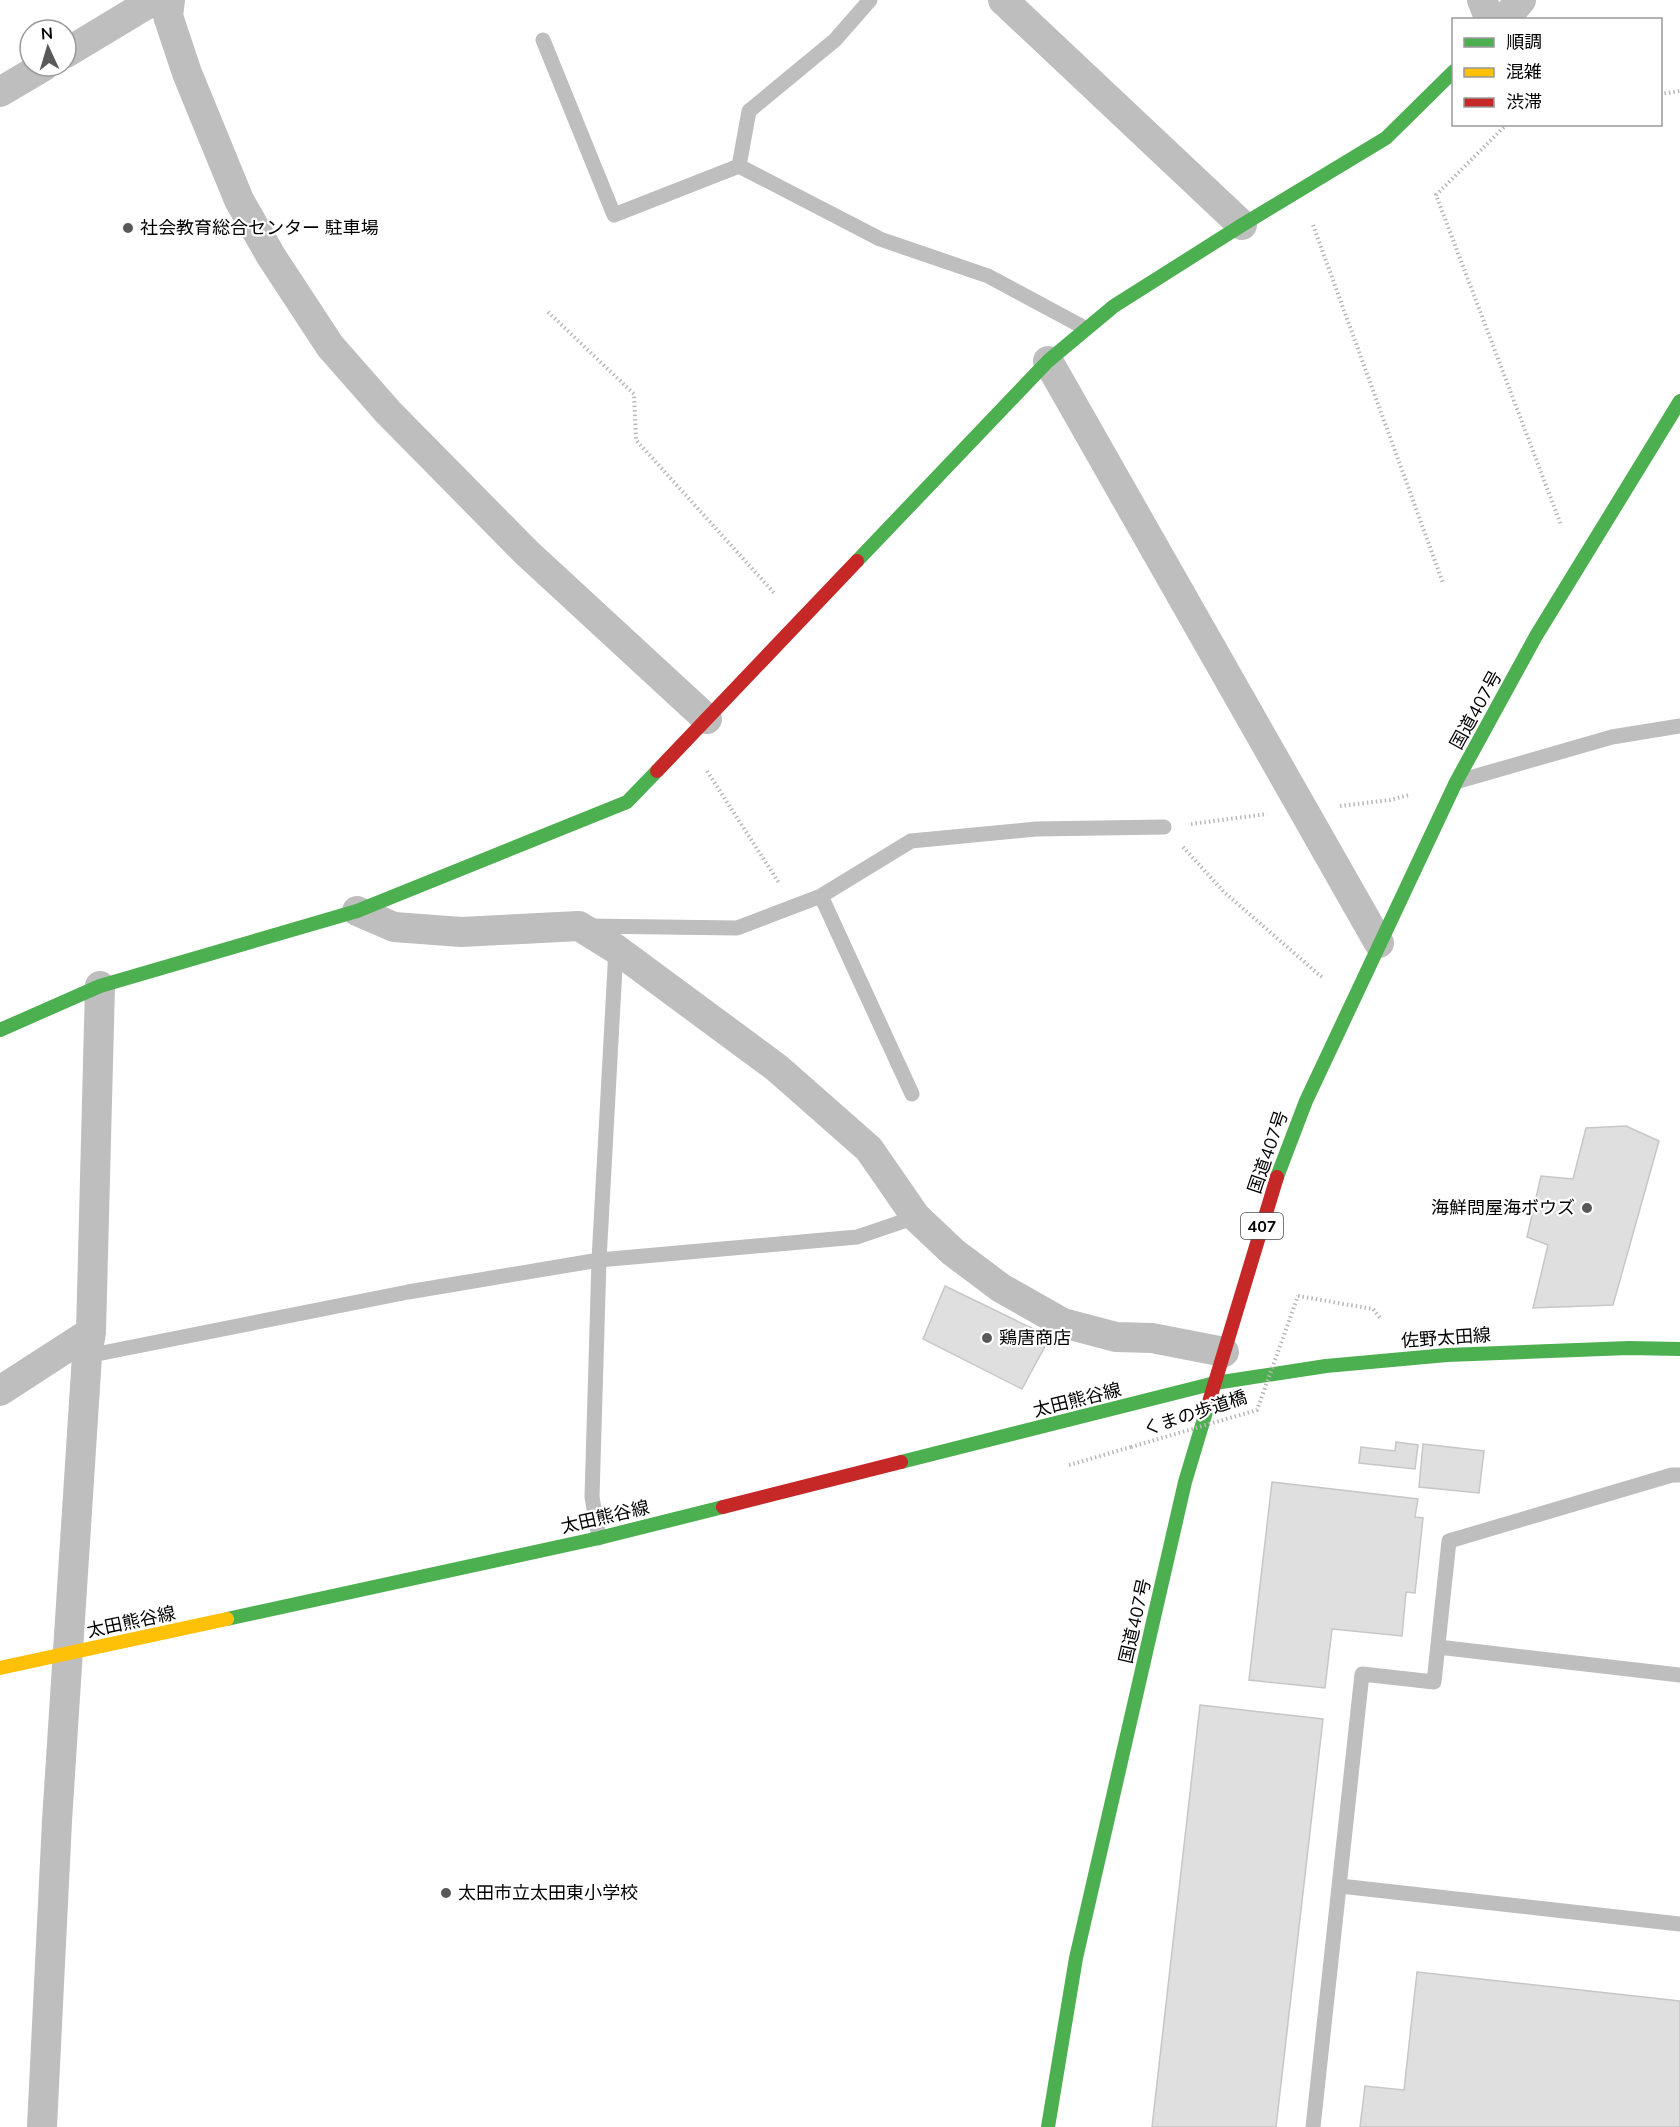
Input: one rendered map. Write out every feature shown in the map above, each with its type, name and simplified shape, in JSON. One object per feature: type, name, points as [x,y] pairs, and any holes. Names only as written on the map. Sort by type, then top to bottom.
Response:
[{"type":"main road","points":[[0,1030],[100,986],[357,911],[627,802],[1048,361],[1085,328],[1114,306],[1242,225],[1386,138],[1452,73]]},
{"type":"main road","name":"国道407号","points":[[1048,2127],[1078,1946],[1185,1482],[1280,1168],[1305,1101],[1456,782],[1536,636],[1680,401]]},
{"type":"main road","name":"佐野太田線","points":[[1215,1383],[1326,1366],[1447,1354],[1629,1348],[1680,1349]]},
{"type":"main road","name":"太田熊谷線","points":[[0,1668],[599,1538],[1215,1383]]},
{"type":"street","points":[[78,46],[154,0]]},
{"type":"street","points":[[170,0],[168,16],[188,74],[239,200],[271,256],[330,346],[388,412],[697,729]]},
{"type":"street","points":[[1003,0],[1242,225]]},
{"type":"street","points":[[1482,0],[1489,18]]},
{"type":"street","points":[[1506,18],[1521,0]]},
{"type":"street","points":[[0,92],[24,78]]},
{"type":"street","points":[[1048,361],[1379,943]]},
{"type":"street","points":[[357,911],[394,927],[461,932],[579,926],[616,950],[777,1068],[869,1149],[916,1217],[952,1252],[1001,1288],[1063,1323],[1116,1337],[1152,1338],[1224,1352]]},
{"type":"street","points":[[42,2127],[67,1654],[89,1344],[100,986]]},
{"type":"street","points":[[0,1391],[89,1344]]},
{"type":"lane","points":[[739,166],[749,111],[835,40],[870,0]]},
{"type":"lane","points":[[543,40],[614,215],[739,166],[880,239],[988,276],[1085,328]]},
{"type":"lane","points":[[1456,782],[1612,737],[1680,726]]},
{"type":"lane","points":[[579,926],[737,928],[821,896],[911,841],[1036,830],[1164,827]]},
{"type":"lane","points":[[821,896],[912,1094]]},
{"type":"lane","points":[[599,1538],[592,1497],[599,1260],[616,950]]},
{"type":"lane","points":[[89,1344],[599,1260],[857,1237],[916,1217]]},
{"type":"lane","points":[[1313,2127],[1362,1674],[1434,1682],[1449,1541],[1672,1475],[1680,1475]]},
{"type":"lane","points":[[1438,1647],[1680,1675]]},
{"type":"lane","points":[[1340,1886],[1680,1924]]},
{"type":"path","points":[[1662,94],[1680,91]]},
{"type":"path","points":[[1505,126],[1436,195],[1578,567]]},
{"type":"path","points":[[1300,190],[1443,584]]},
{"type":"path","points":[[548,312],[634,394],[636,440],[800,621]]},
{"type":"path","points":[[697,729],[794,906]]},
{"type":"path","points":[[1164,827],[1390,800],[1456,782]]},
{"type":"path","points":[[1164,827],[1224,892],[1350,1003]]},
{"type":"path","name":"くまの歩道橋","points":[[1069,1465],[1257,1410],[1299,1296],[1373,1309],[1381,1319]]},
{"type":"building","name":"海鮮問屋海ボウズ","points":[[1626,1126],[1659,1141],[1613,1305],[1533,1308],[1548,1245],[1527,1237],[1541,1176],[1573,1179],[1586,1128]]},
{"type":"building","name":"鶏唐商店","points":[[945,1286],[1050,1337],[1022,1389],[923,1339]]},
{"type":"building","points":[[1396,1442],[1418,1445],[1415,1469],[1359,1463],[1361,1447],[1395,1451]]},
{"type":"building","points":[[1423,1444],[1484,1451],[1479,1493],[1419,1487]]},
{"type":"building","points":[[1272,1482],[1418,1499],[1415,1517],[1423,1518],[1415,1593],[1406,1592],[1402,1636],[1332,1629],[1325,1688],[1249,1680]]},
{"type":"building","points":[[1200,1705],[1323,1719],[1276,2127],[1152,2127]]},
{"type":"building","points":[[1417,1972],[1680,2001],[1680,2127],[1360,2127],[1365,2086],[1404,2090]]},
{"type":"traffic: fast","points":[[857,561],[1048,361],[1114,306],[1386,138],[1452,73]]},
{"type":"traffic: fast","points":[[1277,1177],[1306,1101],[1456,782],[1536,636],[1680,401]]},
{"type":"traffic: fast","points":[[0,1030],[100,986],[357,911],[627,802],[657,771]]},
{"type":"traffic: fast","points":[[901,1462],[1215,1383],[1326,1366],[1447,1355],[1629,1348],[1680,1349]]},
{"type":"traffic: fast","points":[[1048,2127],[1076,1958],[1185,1482],[1209,1402]]},
{"type":"traffic: fast","points":[[227,1619],[599,1538],[723,1507]]},
{"type":"traffic: slow","points":[[0,1668],[227,1619]]},
{"type":"traffic: jam","points":[[657,771],[857,561]]},
{"type":"traffic: jam","points":[[1209,1402],[1277,1177]]},
{"type":"traffic: jam","points":[[723,1507],[901,1462]]},
{"type":"place","name":"社会教育総合センター 駐車場","points":[[128,228]]},
{"type":"place","name":"海鮮問屋海ボウズ","points":[[1587,1208]]},
{"type":"place","name":"鶏唐商店","points":[[987,1338]]},
{"type":"place","name":"太田市立太田東小学校","points":[[446,1893]]}]
